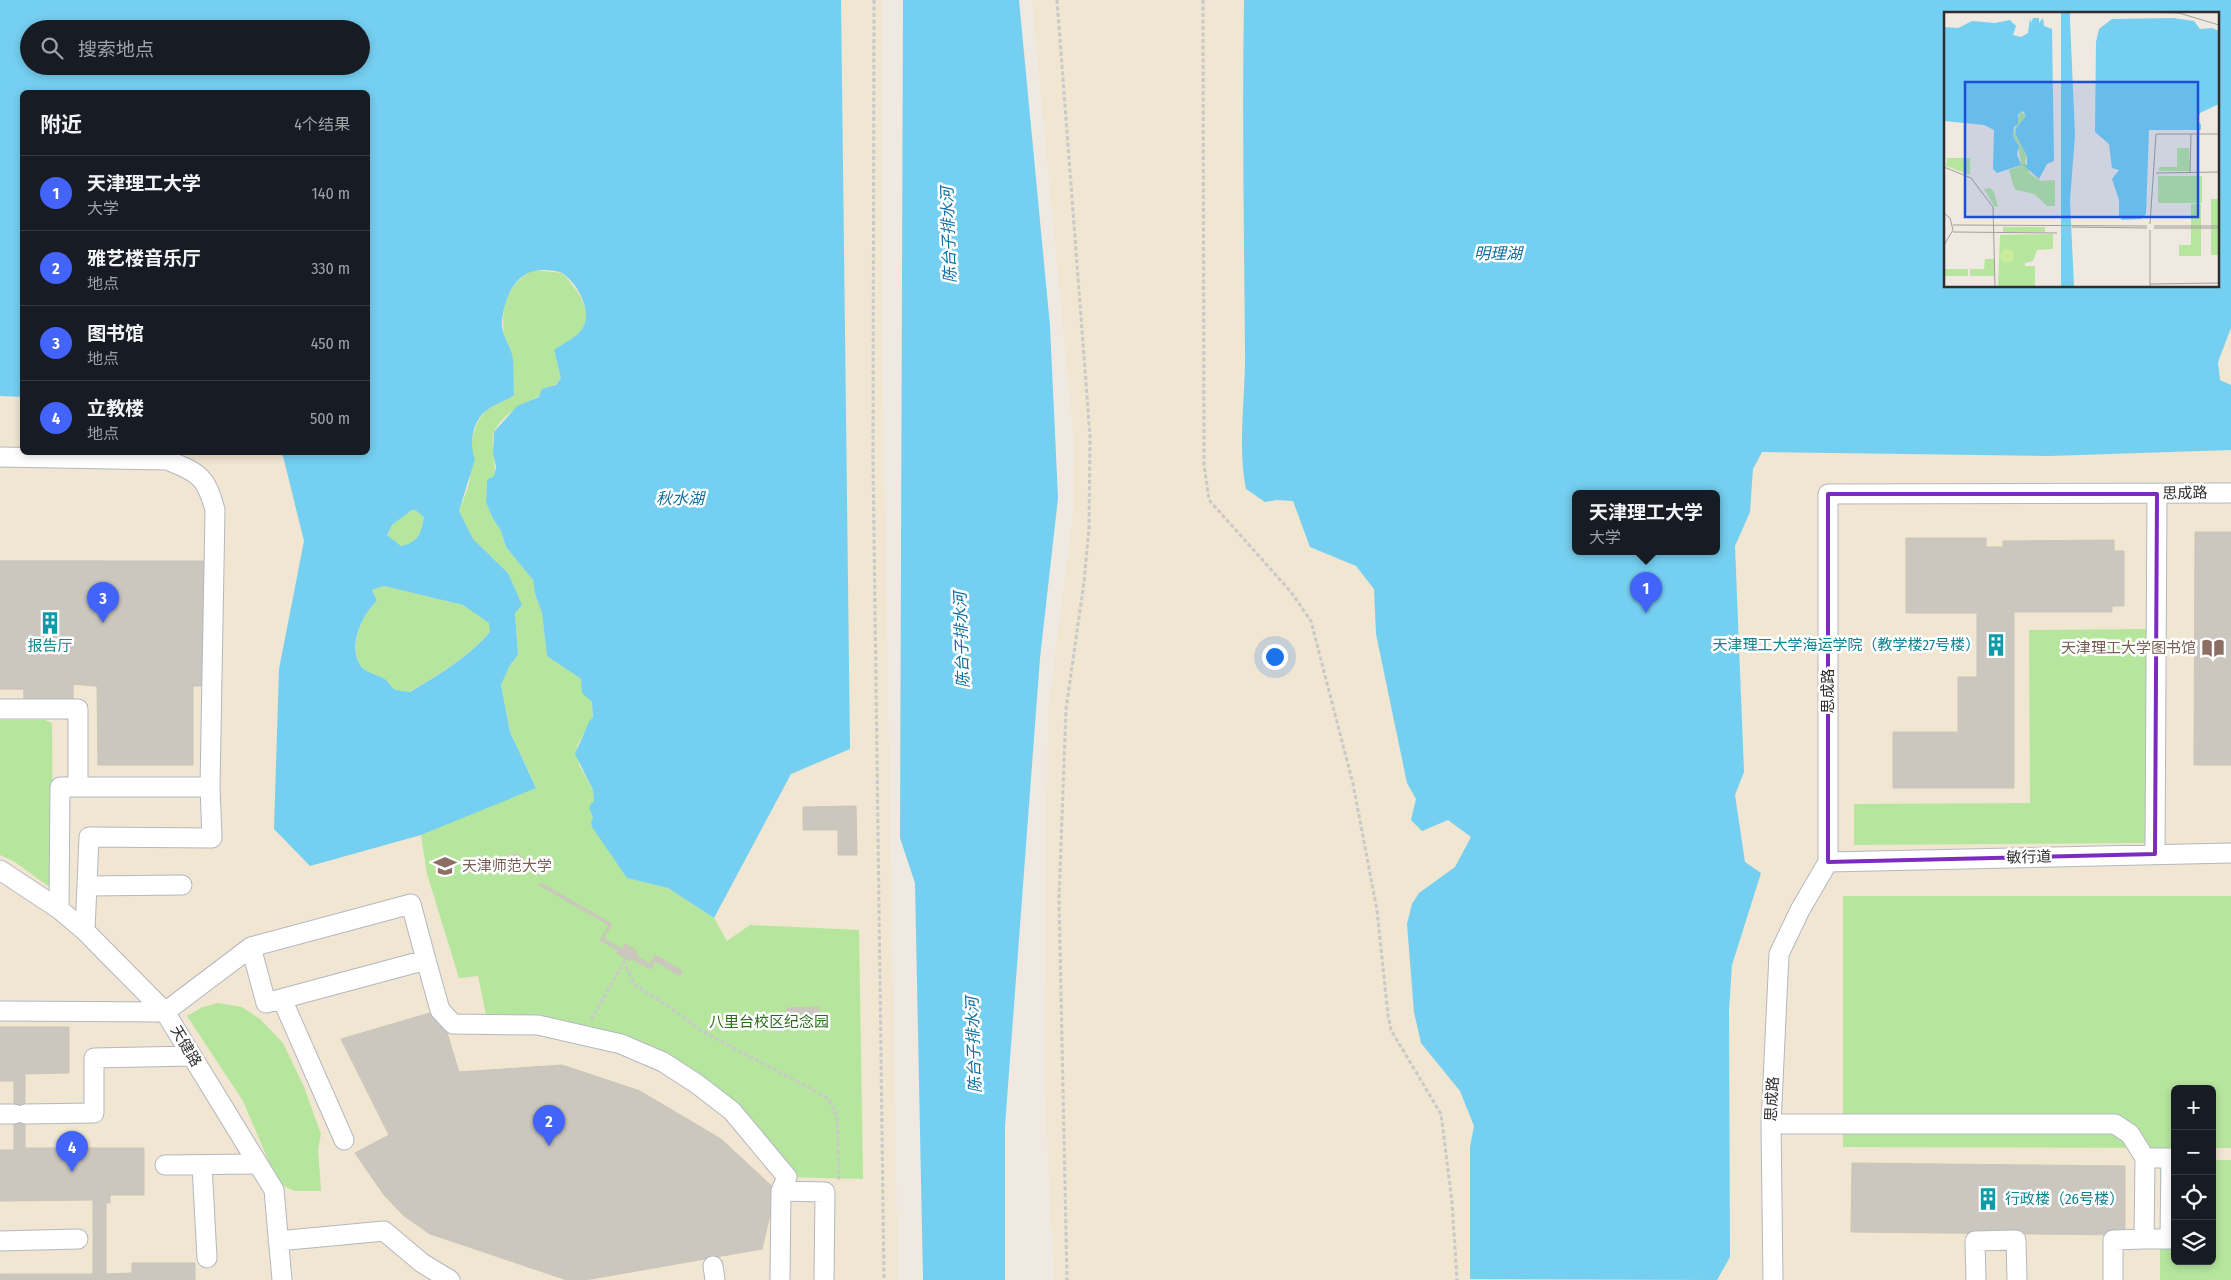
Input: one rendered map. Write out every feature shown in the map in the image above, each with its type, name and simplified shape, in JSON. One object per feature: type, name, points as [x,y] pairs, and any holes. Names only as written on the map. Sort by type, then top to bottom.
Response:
[{"type":"street","points":[[0,457],[168,460],[192,470],[209,487],[215,510],[210,787],[212,838],[89,837],[85,931]]},
{"type":"street","name":"思成路","points":[[1773,1280],[1770,1124],[1779,954],[1800,910],[1828,862],[1828,494],[2157,494],[2231,492]]},
{"type":"street","points":[[2155,854],[2157,494]]},
{"type":"street","points":[[0,709],[78,709],[78,787]]},
{"type":"street","points":[[59,909],[60,787],[210,787]]},
{"type":"street","name":"敏行道","points":[[1828,862],[2231,853]]},
{"type":"street","name":"天健路","points":[[0,870],[59,909],[85,931],[165,1012],[274,1190],[282,1280]]},
{"type":"street","points":[[87,886],[182,886]]},
{"type":"street","points":[[0,1011],[165,1012],[251,947],[411,904],[440,1010],[453,1024],[538,1025],[621,1044],[663,1062],[697,1084],[732,1111],[787,1177],[781,1191],[780,1280]]},
{"type":"street","points":[[251,947],[266,1003],[426,960]]},
{"type":"street","points":[[282,999],[344,1140]]},
{"type":"street","points":[[13,1114],[94,1113],[94,1058],[192,1056]]},
{"type":"street","points":[[1770,1124],[2115,1124],[2130,1134],[2145,1158],[2144,1239]]},
{"type":"street","points":[[2113,1280],[2113,1240],[2170,1239],[2171,1158],[2145,1158]]},
{"type":"street","points":[[165,1166],[258,1164]]},
{"type":"street","points":[[202,1165],[207,1258]]},
{"type":"street","points":[[781,1191],[825,1192],[824,1280]]},
{"type":"street","points":[[278,1241],[384,1231],[422,1263],[450,1280]]},
{"type":"street","points":[[0,1241],[78,1240]]},
{"type":"street","points":[[1976,1280],[1975,1241],[2016,1240],[2017,1280]]},
{"type":"path","points":[[874,0],[873,460],[884,1280]]},
{"type":"path","points":[[1057,0],[1090,436],[1089,528],[1084,582],[1066,710],[1059,900],[1067,1280]]},
{"type":"path","points":[[1203,0],[1204,465],[1209,500],[1291,592],[1312,621],[1353,784],[1377,910],[1391,1030],[1441,1114],[1452,1202],[1457,1280]]},
{"type":"path","points":[[584,1034],[624,962],[635,985],[668,1006],[698,1029],[828,1098],[837,1116],[839,1178],[825,1192]]},
{"type":"highlighted area","points":[[1828,494],[2157,494],[2155,854],[1828,862]]},
{"type":"shaded area","name":"天津师范大学","points":[[0,0],[882,0],[881,289],[898,1280],[0,1280]]},
{"type":"shaded area","points":[[1032,0],[2231,0],[2231,1280],[1054,1280],[1044,1075],[1048,712],[1073,514],[1074,443]]},
{"type":"green space","name":"八里台校区纪念园","points":[[533,270],[562,273],[580,295],[586,312],[586,321],[575,337],[554,350],[561,378],[554,386],[510,413],[495,430],[493,440],[495,471],[494,476],[487,480],[486,502],[492,517],[501,531],[506,547],[533,580],[535,594],[542,613],[547,656],[581,679],[583,693],[592,702],[593,717],[577,746],[579,765],[593,790],[594,801],[589,808],[627,878],[668,888],[714,918],[727,941],[750,925],[859,930],[863,1179],[787,1177],[732,1111],[621,1044],[488,1024],[478,976],[459,978],[427,874],[421,835],[536,787],[510,732],[501,685],[510,665],[518,655],[515,612],[508,573],[473,539],[459,511],[469,481],[475,428],[486,411],[514,395],[503,326],[504,310],[508,295],[518,282]]},
{"type":"green space","points":[[412,510],[415,510],[424,517],[422,528],[412,542],[401,546],[387,536],[392,525]]},
{"type":"green space","points":[[384,586],[463,605],[490,623],[490,632],[473,650],[420,686],[409,692],[394,689],[385,679],[362,668],[357,657],[356,648],[362,622],[377,601],[372,590]]},
{"type":"green space","points":[[2146,629],[2147,843],[1854,845],[1854,804],[2030,803],[2029,630]]},
{"type":"green space","points":[[0,720],[45,720],[52,723],[53,883],[48,886],[15,862],[0,855]]},
{"type":"green space","points":[[1843,896],[2231,896],[2231,1148],[2216,1148],[2216,1085],[2171,1085],[2171,1148],[1843,1147]]},
{"type":"green space","points":[[218,1003],[242,1007],[260,1019],[283,1043],[304,1087],[321,1134],[318,1149],[321,1191],[294,1191],[278,1183],[243,1101],[187,1016],[203,1007]]},
{"type":"green space","points":[[2160,1160],[2171,1160],[2171,1265],[2216,1265],[2216,1160],[2231,1160],[2231,1280],[2160,1280]]},
{"type":"water","name":"秋水湖","points":[[0,0],[841,0],[850,749],[791,774],[714,918],[668,888],[627,878],[592,827],[593,817],[589,808],[594,801],[593,790],[575,754],[593,717],[592,702],[582,693],[581,679],[547,656],[542,613],[535,594],[533,580],[506,547],[501,531],[492,517],[486,502],[487,480],[494,476],[496,467],[493,453],[494,432],[517,406],[539,397],[542,389],[556,385],[561,378],[554,350],[580,332],[585,323],[584,302],[581,295],[567,277],[556,271],[543,270],[526,274],[519,279],[509,294],[502,325],[512,355],[514,395],[481,415],[475,427],[472,447],[475,459],[459,511],[473,539],[508,573],[522,605],[515,613],[518,655],[510,665],[501,685],[510,732],[536,788],[421,835],[310,866],[274,829],[279,669],[304,541],[281,455],[370,455],[370,90],[20,90],[20,397],[0,396]],"holes":[[[412,510],[415,510],[424,517],[422,528],[412,542],[401,546],[387,535],[392,525]],[[384,586],[463,605],[489,623],[490,632],[473,650],[421,686],[410,692],[396,690],[385,679],[362,668],[355,649],[358,631],[362,622],[377,601],[372,590]]]},
{"type":"water","name":"陈台子排水河","points":[[903,0],[1019,0],[1050,326],[1058,498],[1040,658],[1005,1126],[1005,1280],[923,1280],[915,883],[900,838]]},
{"type":"water","name":"明理湖","points":[[1244,0],[2231,0],[2231,328],[2218,362],[2220,380],[2231,385],[2231,450],[2049,456],[1762,452],[1753,469],[1750,512],[1735,546],[1744,772],[1735,795],[1745,862],[1761,873],[1732,965],[1729,1010],[1730,1257],[1717,1280],[1470,1279],[1470,1147],[1474,1126],[1460,1091],[1421,1043],[1414,1012],[1407,924],[1412,904],[1419,893],[1455,867],[1471,837],[1448,820],[1422,831],[1411,820],[1416,799],[1407,783],[1376,634],[1374,589],[1356,566],[1310,547],[1293,501],[1277,500],[1265,502],[1246,489],[1242,455],[1245,366]]},
{"type":"building","name":"天津理工大学图书馆","points":[[2195,532],[2231,532],[2231,765],[2194,765]]},
{"type":"building","name":"天津理工大学海运学院（教学楼27号楼）","points":[[1906,538],[1986,538],[1986,547],[2003,547],[2003,541],[2114,540],[2114,551],[2124,551],[2124,606],[2112,606],[2112,612],[2014,612],[2014,788],[1893,788],[1893,732],[1958,732],[1958,677],[1977,677],[1977,613],[1906,613]]},
{"type":"building","points":[[0,561],[205,561],[205,686],[193,686],[193,765],[98,765],[97,686],[73,684],[73,702],[24,702],[24,689],[0,689]]},
{"type":"building","name":"报告厅","points":[[0,561],[102,561],[97,686],[73,684],[73,702],[24,702],[24,689],[0,689]]},
{"type":"building","points":[[856,806],[857,855],[838,855],[838,830],[803,830],[803,807]]},
{"type":"building","points":[[515,854],[522,857],[525,864],[522,871],[515,874],[508,871],[505,864],[508,857]]},
{"type":"building","points":[[541,883],[612,924],[603,938],[622,949],[625,944],[637,951],[635,955],[650,964],[655,955],[682,971],[680,976],[655,961],[651,969],[617,954],[619,951],[600,940],[609,925],[539,885]]},
{"type":"building","points":[[819,1007],[819,1023],[788,1023],[787,1008]]},
{"type":"building","points":[[440,1010],[459,1072],[562,1065],[640,1091],[721,1139],[776,1190],[762,1249],[585,1280],[567,1280],[430,1234],[404,1216],[384,1195],[355,1153],[389,1135],[341,1039]]},
{"type":"building","points":[[0,1027],[69,1027],[69,1073],[25,1074],[25,1148],[144,1148],[144,1195],[110,1195],[110,1203],[106,1203],[106,1274],[132,1273],[132,1263],[195,1263],[195,1280],[0,1280],[0,1274],[93,1274],[93,1200],[0,1201],[0,1150],[14,1150],[14,1081],[0,1081]]},
{"type":"building","name":"行政楼（26号楼）","points":[[1852,1163],[2125,1166],[2125,1235],[1851,1232]]},
{"type":"place","name":"天津理工大学","points":[[1646,613]]},
{"type":"place","name":"报告厅","points":[[50,623]]},
{"type":"place","name":"图书馆","points":[[103,623]]},
{"type":"place","name":"天津理工大学海运学院（教学楼27号楼）","points":[[1996,645]]},
{"type":"place","name":"天津理工大学图书馆","points":[[2213,648]]},
{"type":"place","name":"天津师范大学","points":[[445,866]]},
{"type":"place","name":"雅艺楼音乐厅","points":[[549,1146]]},
{"type":"place","name":"立教楼","points":[[72,1172]]},
{"type":"place","name":"行政楼（26号楼）","points":[[1988,1199]]}]
